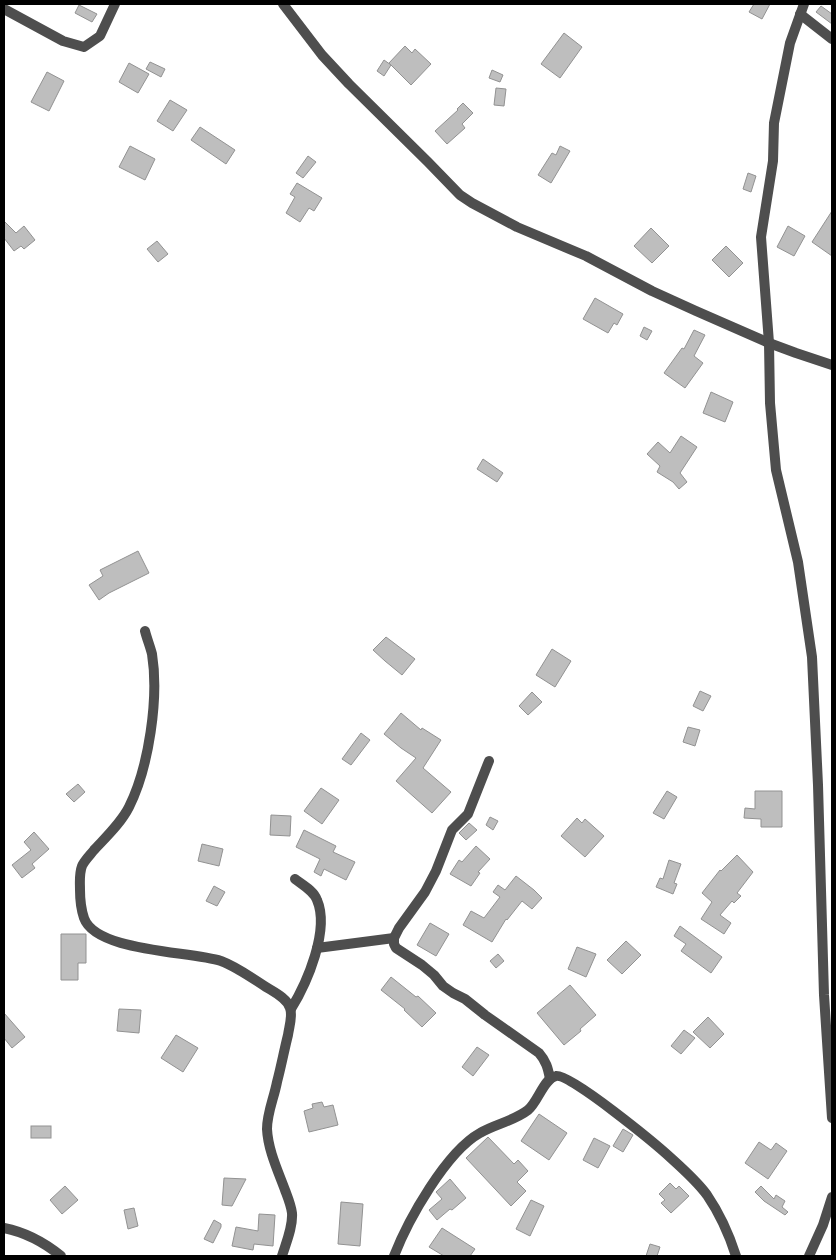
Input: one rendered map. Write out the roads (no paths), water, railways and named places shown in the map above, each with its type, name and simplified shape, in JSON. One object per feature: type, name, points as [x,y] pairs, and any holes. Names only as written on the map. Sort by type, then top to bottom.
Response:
[{"type":"street","points":[[4,9],[63,41],[84,47],[100,36],[115,4]]},
{"type":"street","points":[[283,4],[322,55],[349,84],[460,195],[472,204],[518,227],[586,256],[652,291],[769,343],[832,365]]},
{"type":"street","points":[[804,4],[790,43],[774,123],[773,161],[761,236],[769,343],[770,403],[776,470],[798,562],[812,657],[824,995],[832,1118]]},
{"type":"street","points":[[800,14],[832,39]]},
{"type":"street","points":[[145,631],[152,654],[155,695],[145,758],[136,792],[128,809],[82,866],[80,898],[84,920],[93,930],[107,939],[229,965],[278,994],[287,1002],[291,1009],[291,1020],[278,1082],[269,1112],[267,1128],[269,1142],[292,1215],[282,1256]]},
{"type":"street","points":[[394,1256],[412,1218],[439,1174],[463,1146],[480,1133],[528,1110],[536,1102],[550,1078],[548,1066],[539,1053],[469,1002],[443,986],[434,974],[396,948],[394,944],[394,938],[425,892],[436,871],[452,830],[468,814],[489,760]]},
{"type":"street","points":[[291,1009],[302,990],[310,970],[321,928],[321,915],[317,899],[295,879]]},
{"type":"street","points":[[317,948],[394,938]]},
{"type":"street","points":[[550,1078],[560,1076],[568,1079],[628,1123],[673,1160],[706,1194],[719,1215],[736,1256]]},
{"type":"street","points":[[809,1256],[823,1225],[832,1197]]},
{"type":"street","points":[[4,1228],[27,1235],[61,1256]]}]
